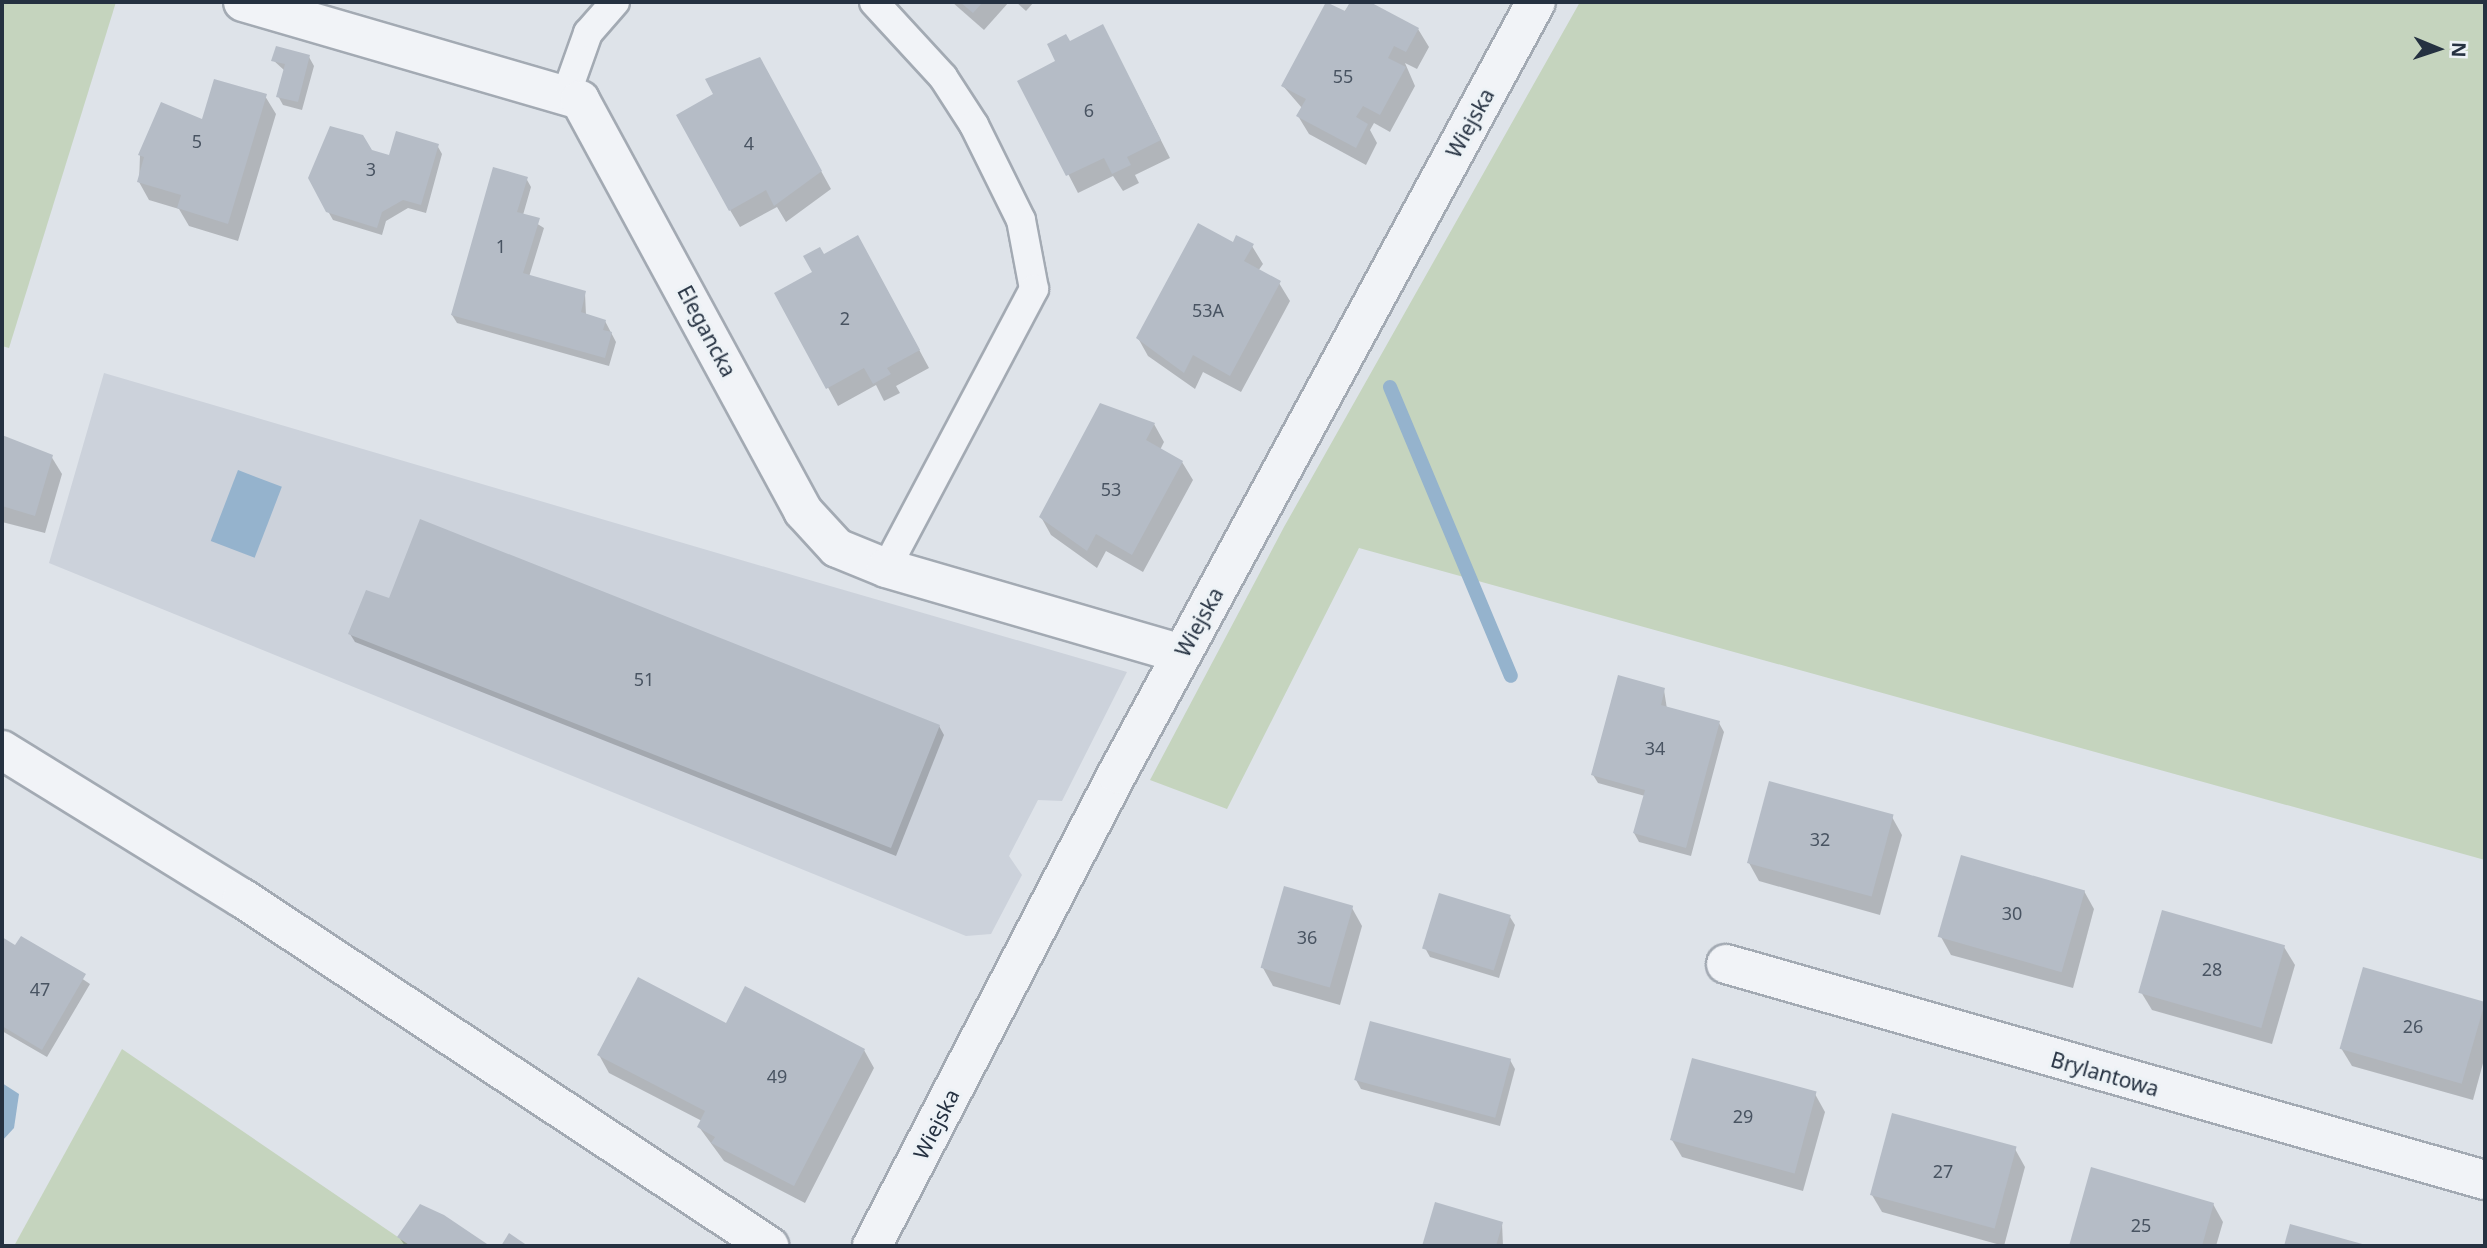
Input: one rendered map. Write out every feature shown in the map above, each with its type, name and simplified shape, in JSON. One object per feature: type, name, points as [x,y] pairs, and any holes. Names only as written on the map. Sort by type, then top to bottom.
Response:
[{"type":"street","points":[[243,2],[567,92]]},
{"type":"street","name":"Wiejska","points":[[872,1246],[1182,654],[1535,2]]},
{"type":"street","name":"Elegancka","points":[[567,92],[589,113],[803,511],[837,548],[886,568],[1182,654]]},
{"type":"street","points":[[2,750],[242,898],[769,1246]]},
{"type":"street","name":"Brylantowa","points":[[1726,964],[2485,1180]]},
{"type":"lane","points":[[567,92],[588,33],[615,2]]},
{"type":"lane","points":[[874,2],[943,78],[974,125],[1021,220],[1034,289],[886,568]]},
{"type":"shaded area","points":[[104,373],[1127,672],[1062,801],[1038,800],[1009,856],[1022,875],[991,934],[966,936],[49,563]]},
{"type":"green space","points":[[2,2],[116,2],[9,348],[2,346]]},
{"type":"green space","points":[[1580,2],[2485,2],[2485,860],[1359,548],[1227,809],[1150,780],[1284,527]]},
{"type":"green space","points":[[122,1049],[411,1246],[14,1246]]},
{"type":"water","points":[[238,470],[282,487],[255,558],[211,541]]},
{"type":"water","points":[[2,1083],[19,1094],[14,1128],[2,1141]]},
{"type":"building","points":[[960,2],[983,2],[973,13]]},
{"type":"building","points":[[1326,2],[1345,11],[1350,2],[1370,2],[1419,28],[1406,52],[1394,46],[1388,58],[1406,67],[1380,115],[1363,106],[1356,117],[1368,124],[1356,148],[1296,116],[1306,99],[1281,86]]},
{"type":"building","points":[[1103,24],[1161,140],[1127,157],[1131,165],[1112,174],[1104,158],[1066,176],[1017,81],[1055,61],[1047,44],[1066,34],[1070,41]]},
{"type":"building","points":[[276,46],[310,55],[298,102],[276,97],[285,64],[271,61]]},
{"type":"building","points":[[760,57],[822,171],[774,206],[766,190],[729,211],[676,115],[713,94],[705,79]]},
{"type":"building","points":[[214,79],[267,94],[228,224],[177,208],[181,195],[137,182],[144,157],[138,155],[161,102],[202,119]]},
{"type":"building","points":[[330,126],[363,135],[372,150],[389,155],[396,131],[439,144],[421,205],[403,200],[382,212],[377,228],[326,212],[308,178]]},
{"type":"building","points":[[493,167],[528,177],[517,212],[540,218],[523,273],[586,291],[581,312],[606,320],[603,330],[612,332],[605,358],[451,315]]},
{"type":"building","points":[[1198,223],[1233,242],[1236,235],[1254,244],[1244,261],[1281,281],[1230,376],[1193,355],[1184,373],[1136,338]]},
{"type":"building","points":[[858,235],[920,350],[887,368],[891,374],[873,384],[864,368],[826,389],[774,293],[812,272],[803,256],[820,247],[824,254]]},
{"type":"building","points":[[1100,403],[1155,423],[1146,440],[1183,461],[1132,555],[1096,534],[1087,551],[1039,517]]},
{"type":"building","points":[[2,435],[53,455],[35,516],[2,506]]},
{"type":"building","points":[[420,519],[940,725],[891,848],[348,634],[366,590],[389,598]]},
{"type":"building","points":[[1618,675],[1665,688],[1661,705],[1720,721],[1686,848],[1633,833],[1645,790],[1591,775]]},
{"type":"building","points":[[1769,781],[1894,814],[1872,896],[1747,863]]},
{"type":"building","points":[[1961,855],[2085,891],[2062,972],[1938,937]]},
{"type":"building","points":[[1284,886],[1353,906],[1330,988],[1261,968]]},
{"type":"building","points":[[1439,893],[1511,915],[1494,970],[1422,948]]},
{"type":"building","points":[[2162,910],[2285,945],[2261,1028],[2138,993]]},
{"type":"building","points":[[21,936],[86,974],[42,1050],[2,1026],[2,937],[15,945]]},
{"type":"building","points":[[2363,967],[2485,1002],[2462,1084],[2340,1049]]},
{"type":"building","points":[[638,977],[726,1023],[745,986],[865,1049],[794,1186],[711,1143],[715,1137],[697,1127],[705,1111],[597,1055]]},
{"type":"building","points":[[1370,1021],[1511,1059],[1495,1118],[1354,1080]]},
{"type":"building","points":[[1692,1058],[1817,1091],[1795,1173],[1670,1140]]},
{"type":"building","points":[[1892,1113],[2017,1146],[1995,1228],[1870,1195]]},
{"type":"building","points":[[2091,1167],[2214,1203],[2202,1246],[2069,1246]]},
{"type":"building","points":[[1435,1202],[1503,1222],[1496,1246],[1422,1246]]},
{"type":"building","points":[[420,1204],[444,1215],[490,1246],[411,1246],[397,1237]]},
{"type":"building","points":[[2290,1224],[2366,1245],[2366,1246],[2284,1246]]},
{"type":"building","points":[[509,1233],[528,1246],[501,1246]]},
{"type":"waterway","points":[[1390,387],[1511,676]]}]
